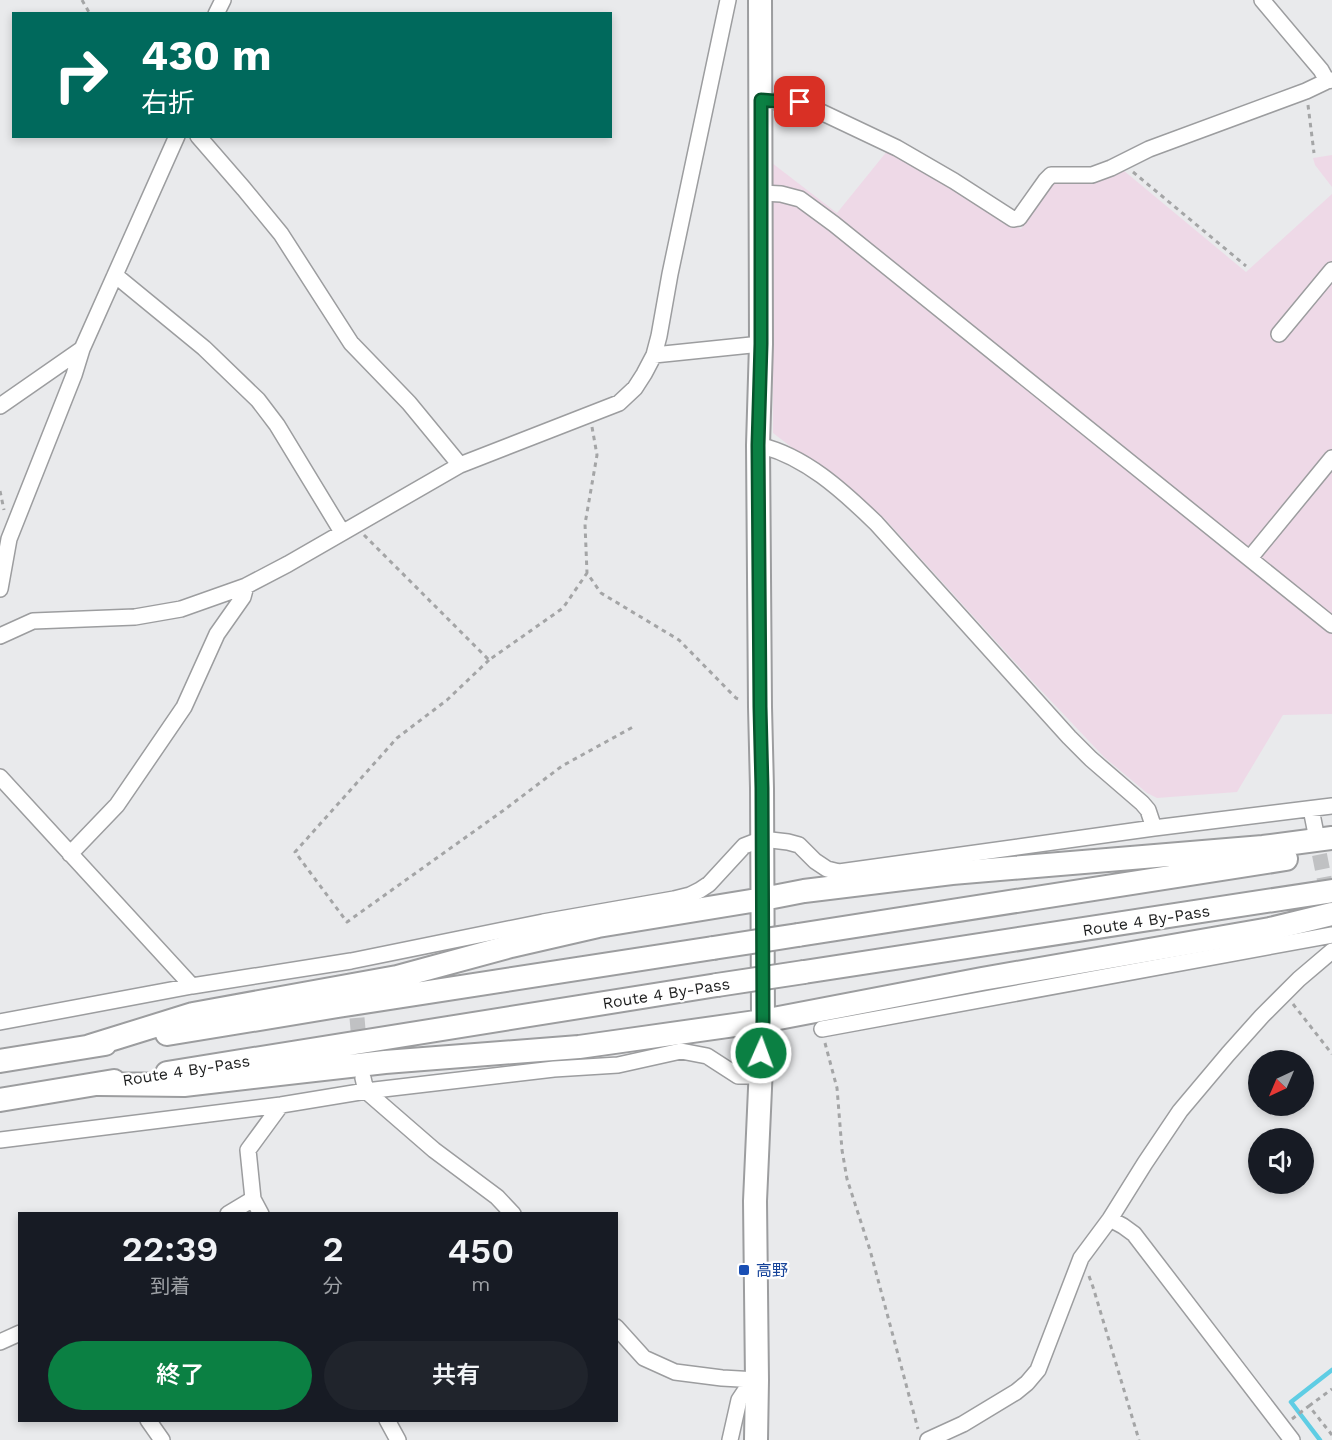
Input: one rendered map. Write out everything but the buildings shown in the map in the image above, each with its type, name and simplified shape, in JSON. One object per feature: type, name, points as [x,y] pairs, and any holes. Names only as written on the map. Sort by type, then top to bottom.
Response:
[{"type":"highway","points":[[756,1440],[755,1201],[763,1021],[758,445],[761,344],[760,0]]},
{"type":"highway","points":[[90,1046],[193,1014],[397,977],[511,946],[598,926],[804,891],[952,873],[1263,848],[1323,834]]},
{"type":"highway","points":[[0,1061],[1332,852]]},
{"type":"highway","name":"Route 4 By-Pass","points":[[0,1100],[717,985],[1332,891]]},
{"type":"highway","points":[[100,1084],[184,1085],[384,1062],[579,1047],[763,1021],[994,977],[1270,929],[1332,914]]},
{"type":"street","points":[[0,636],[33,621],[135,617],[181,609],[246,586],[459,465],[619,403],[635,388],[654,355],[728,0]]},
{"type":"street","points":[[761,100],[800,102],[887,143],[954,181],[1013,219],[1019,218],[1051,175],[1092,175],[1149,149],[1306,91],[1329,80],[1262,0]]},
{"type":"street","points":[[0,589],[9,539],[74,375],[82,349],[176,138]]},
{"type":"street","points":[[200,138],[281,234],[351,344],[409,403],[459,465]]},
{"type":"street","points":[[760,193],[781,194],[800,199],[834,224],[1332,625]]},
{"type":"street","points":[[1279,334],[1332,270]]},
{"type":"street","points":[[115,275],[204,348],[258,400],[348,529]]},
{"type":"street","points":[[654,355],[761,344]]},
{"type":"street","points":[[0,406],[82,349]]},
{"type":"street","points":[[758,445],[776,449],[811,469],[845,494],[876,524],[1069,737],[1091,759],[1142,802],[1148,810],[1154,828]]},
{"type":"street","points":[[1250,558],[1332,458]]},
{"type":"street","points":[[70,854],[117,805],[184,707],[217,634],[243,597],[246,586]]},
{"type":"street","points":[[0,777],[192,986]]},
{"type":"street","points":[[0,1022],[192,986],[352,967],[458,939],[674,899],[690,895],[709,884],[744,846],[762,839],[799,845],[821,865],[839,872],[1154,828],[1332,806]]},
{"type":"street","points":[[1311,809],[1323,834]]},
{"type":"street","points":[[822,1029],[1332,936]]},
{"type":"street","points":[[923,1434],[963,1424],[1016,1392],[1038,1370],[1081,1258],[1110,1219],[1144,1163],[1180,1111],[1262,1016],[1299,979],[1332,951]]},
{"type":"street","points":[[0,1140],[281,1105],[364,1084],[618,1065],[681,1051],[706,1056],[738,1076],[760,1076]]},
{"type":"street","points":[[364,1084],[434,1150],[497,1197],[511,1212]]},
{"type":"street","points":[[260,1212],[253,1199],[248,1150],[281,1105]]},
{"type":"street","points":[[231,1212],[253,1199]]},
{"type":"street","points":[[1110,1219],[1134,1234],[1292,1440]]},
{"type":"street","points":[[618,1329],[644,1358],[675,1372],[757,1380]]},
{"type":"street","points":[[0,1342],[18,1334]]},
{"type":"street","points":[[730,1440],[740,1400],[745,1391],[757,1380]]},
{"type":"street","points":[[149,1422],[162,1440]]},
{"type":"street","points":[[388,1422],[398,1440]]},
{"type":"path","points":[[1306,91],[1314,153]]},
{"type":"path","points":[[1124,161],[1128,168],[1246,266]]},
{"type":"path","points":[[594,412],[592,424],[597,454],[585,524],[587,573],[600,593],[679,640],[736,698],[760,707]]},
{"type":"path","points":[[348,529],[489,660]]},
{"type":"path","points":[[587,573],[563,608],[489,660],[447,700],[397,738],[295,852],[346,922],[562,766],[633,727]]},
{"type":"path","points":[[1285,994],[1332,1054]]},
{"type":"path","points":[[822,1029],[837,1088],[842,1150],[847,1179],[923,1434]]},
{"type":"path","points":[[1081,1258],[1093,1287],[1140,1440]]},
{"type":"path","points":[[1281,1426],[1332,1389]]},
{"type":"path","points":[[1309,1406],[1332,1435]]},
{"type":"shaded area","points":[[888,150],[1021,229],[1056,180],[1090,182],[1113,177],[1123,170],[1246,272],[1332,194],[1332,714],[1283,715],[1237,792],[1157,798],[1147,793],[1104,757],[884,518],[773,433],[772,163],[837,213]]},
{"type":"shaded area","points":[[1332,155],[1332,187],[1315,165],[1313,158]]},
{"type":"waterway","points":[[1320,1440],[1291,1402],[1332,1370]]},
{"type":"tunnel","points":[[1315,832],[1332,918]]},
{"type":"tunnel","points":[[355,995],[360,1052]]},
{"type":"place","name":"高野","points":[[744,1270]]},
{"type":"route","points":[[761,1053],[763,1021],[762,788],[758,445],[761,344],[761,100],[800,102]]}]
